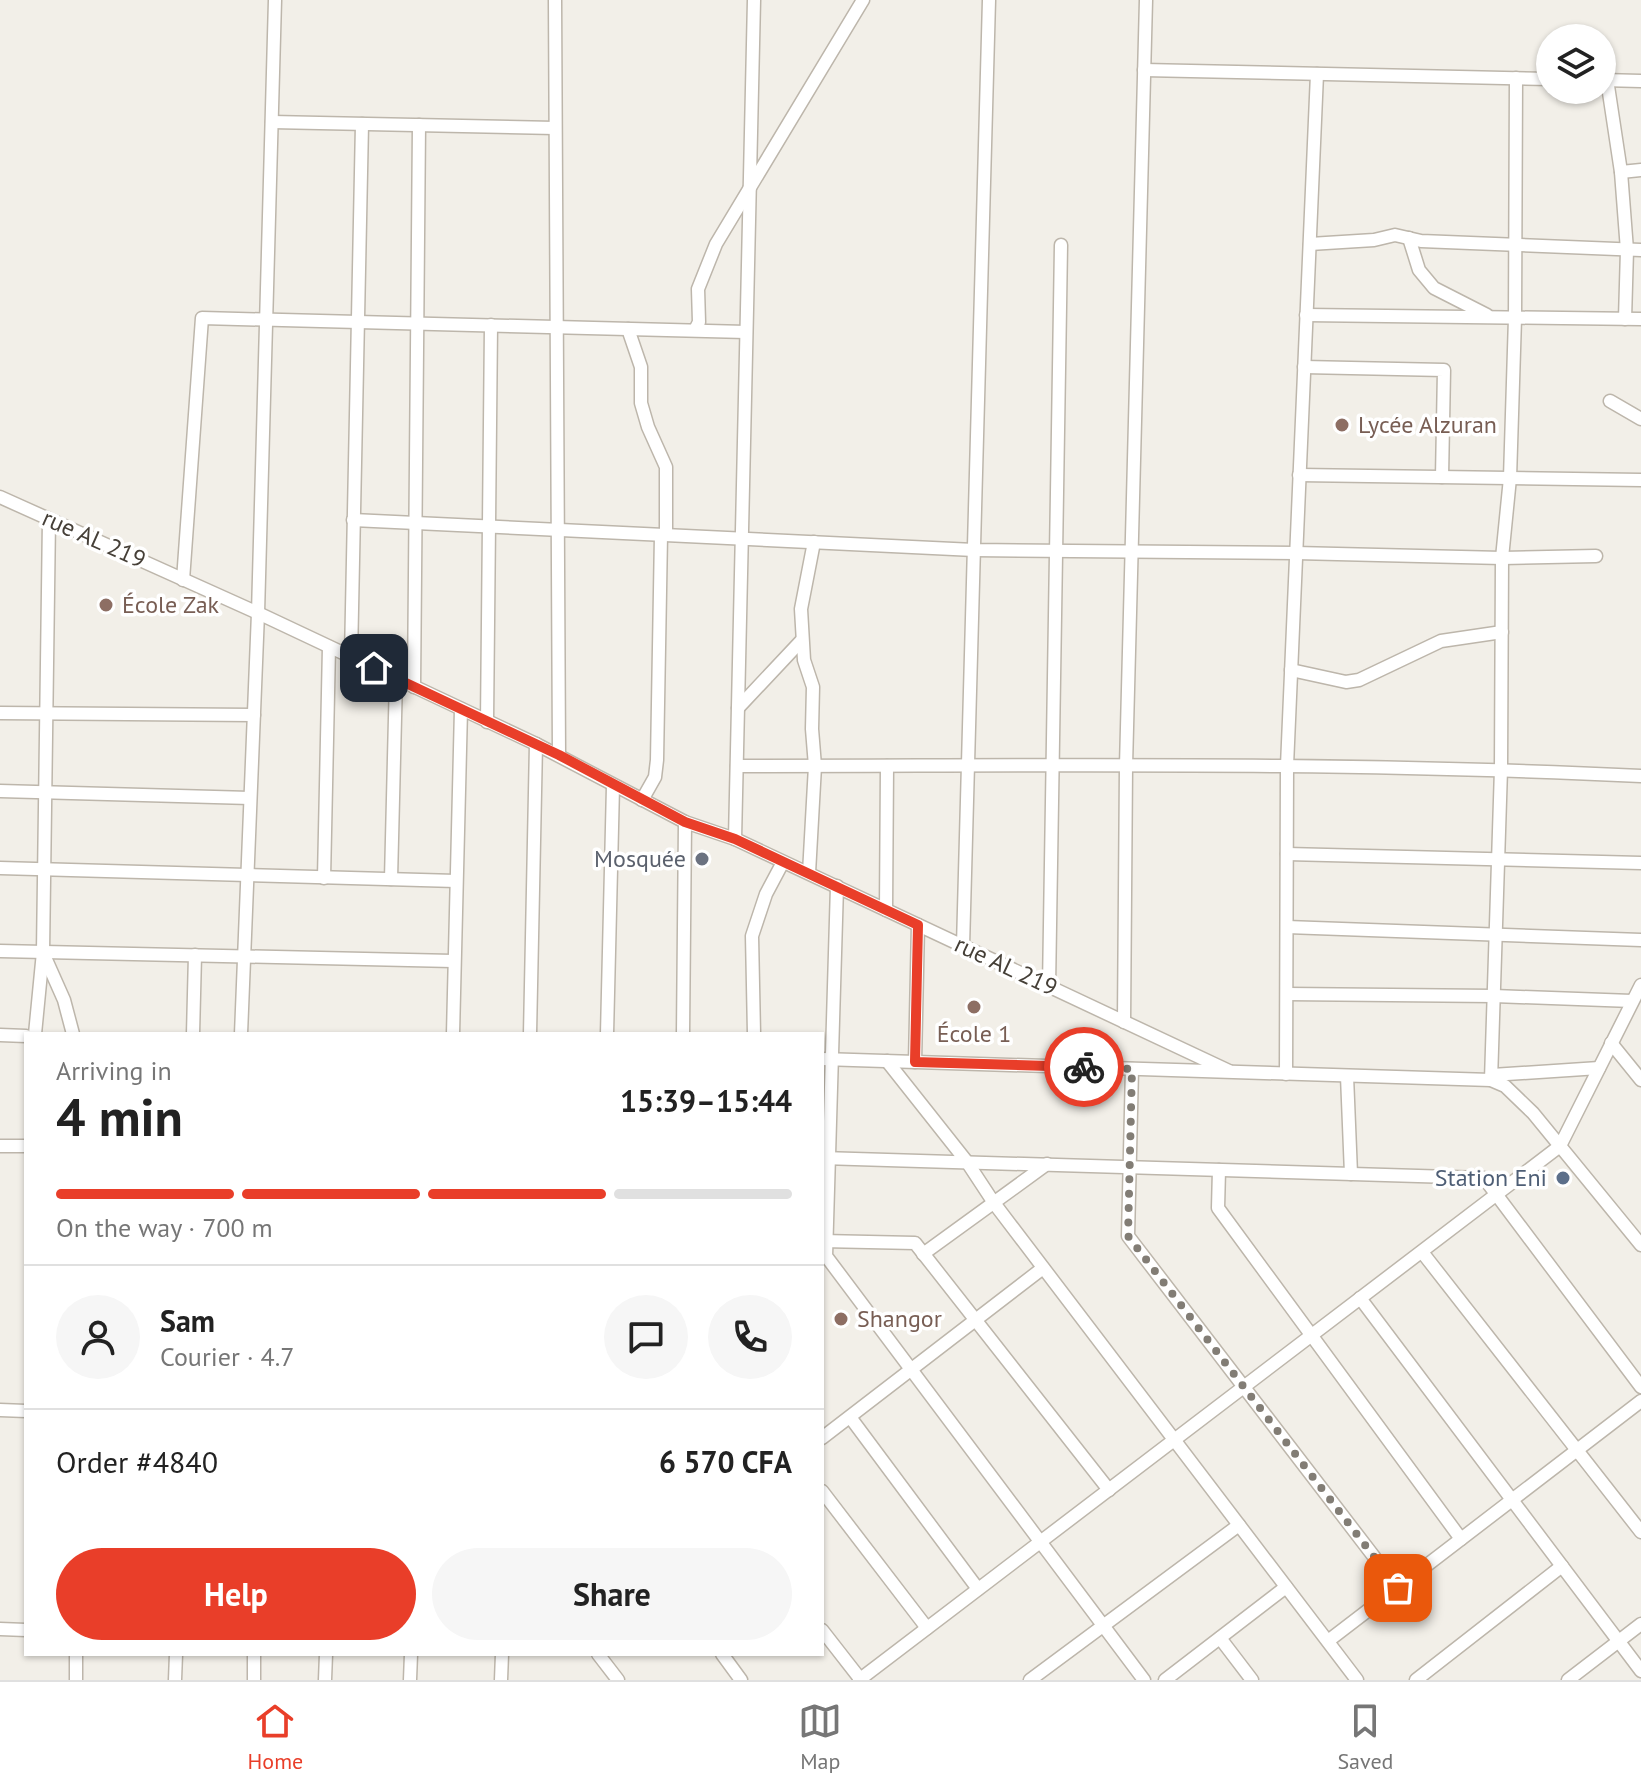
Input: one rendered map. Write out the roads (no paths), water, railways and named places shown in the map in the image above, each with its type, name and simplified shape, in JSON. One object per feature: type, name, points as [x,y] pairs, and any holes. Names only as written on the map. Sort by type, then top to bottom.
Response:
[{"type":"street","points":[[241,1032],[258,613],[275,0]]},
{"type":"street","points":[[555,0],[559,755]]},
{"type":"street","points":[[735,839],[754,0]]},
{"type":"street","points":[[695,330],[699,322],[698,289],[705,269],[750,187],[863,0]]},
{"type":"street","points":[[963,946],[989,0]]},
{"type":"street","points":[[1124,1022],[1126,766],[1146,0]]},
{"type":"street","points":[[1144,70],[1536,79]]},
{"type":"street","points":[[1286,1074],[1287,766],[1317,74]]},
{"type":"street","points":[[1492,1077],[1501,769],[1502,558],[1510,478],[1515,318],[1516,78]]},
{"type":"street","points":[[1616,82],[1641,81]]},
{"type":"street","points":[[1609,104],[1621,172],[1627,250],[1625,319]]},
{"type":"street","points":[[272,122],[555,128]]},
{"type":"street","points":[[351,657],[362,124]]},
{"type":"street","points":[[414,687],[419,125]]},
{"type":"street","points":[[1621,172],[1641,170]]},
{"type":"street","points":[[1310,244],[1374,240],[1395,235],[1421,241],[1641,250]]},
{"type":"street","points":[[1409,238],[1419,270],[1434,288],[1492,318]]},
{"type":"street","points":[[1049,987],[1061,245]]},
{"type":"street","points":[[1306,315],[1641,319]]},
{"type":"street","points":[[183,580],[202,318],[746,332]]},
{"type":"street","points":[[487,722],[491,325]]},
{"type":"street","points":[[628,329],[641,367],[641,403],[666,467],[657,760],[655,777],[642,800]]},
{"type":"street","points":[[1304,367],[1444,370],[1442,477]]},
{"type":"street","points":[[1610,401],[1641,419]]},
{"type":"street","points":[[1299,475],[1641,480]]},
{"type":"street","name":"rue AL 219","points":[[0,497],[258,613],[536,744],[685,822],[735,839],[1229,1071]]},
{"type":"street","points":[[35,1032],[43,952],[49,519]]},
{"type":"street","points":[[353,520],[974,550],[1502,558],[1596,556]]},
{"type":"street","points":[[809,873],[815,766],[813,687],[801,641],[801,609],[814,542]]},
{"type":"street","points":[[1291,670],[1346,682],[1359,680],[1441,641],[1502,632]]},
{"type":"street","points":[[738,708],[801,641]]},
{"type":"street","points":[[324,878],[329,647]]},
{"type":"street","points":[[391,879],[396,678]]},
{"type":"street","points":[[453,1032],[461,709]]},
{"type":"street","points":[[0,713],[254,715]]},
{"type":"street","points":[[530,1032],[536,744]]},
{"type":"street","points":[[737,766],[1287,766],[1501,769],[1641,776]]},
{"type":"street","points":[[886,910],[887,766]]},
{"type":"street","points":[[607,1032],[613,786]]},
{"type":"street","points":[[0,791],[250,798]]},
{"type":"street","points":[[683,1032],[685,822]]},
{"type":"street","points":[[1287,854],[1641,863]]},
{"type":"street","points":[[754,1032],[752,936],[766,894],[783,862]]},
{"type":"street","points":[[0,868],[456,881]]},
{"type":"street","points":[[837,886],[827,1060],[826,1256],[1144,1680]]},
{"type":"street","points":[[915,1062],[918,925]]},
{"type":"street","points":[[1287,927],[1641,940]]},
{"type":"street","points":[[0,951],[453,961]]},
{"type":"street","points":[[43,952],[64,1000],[72,1032]]},
{"type":"street","points":[[193,1032],[195,955]]},
{"type":"street","points":[[824,1633],[860,1680],[1560,1146],[1641,985]]},
{"type":"street","points":[[1287,994],[1632,1001]]},
{"type":"street","points":[[0,1035],[24,1036]]},
{"type":"street","points":[[1611,1043],[1641,1080]]},
{"type":"street","points":[[827,1060],[1347,1076],[1492,1077],[1599,1068]]},
{"type":"street","points":[[887,1061],[967,1162],[994,1203],[1357,1680]]},
{"type":"street","points":[[1132,1069],[1128,1236],[1398,1588]]},
{"type":"street","points":[[1347,1076],[1351,1174]]},
{"type":"street","points":[[1492,1077],[1533,1113],[1641,1245]]},
{"type":"street","points":[[0,1146],[24,1146]]},
{"type":"street","points":[[826,1158],[1484,1178],[1641,1387]]},
{"type":"street","points":[[923,1254],[1047,1164]]},
{"type":"street","points":[[1219,1170],[1218,1208],[1461,1539]]},
{"type":"street","points":[[824,1241],[915,1243],[1109,1490]]},
{"type":"street","points":[[1422,1252],[1641,1532]]},
{"type":"street","points":[[824,1436],[1043,1268]]},
{"type":"street","points":[[1360,1298],[1641,1671]]},
{"type":"street","points":[[1328,1641],[1641,1401]]},
{"type":"street","points":[[0,1410],[24,1411]]},
{"type":"street","points":[[850,1417],[978,1589]]},
{"type":"street","points":[[824,1494],[927,1628]]},
{"type":"street","points":[[1030,1680],[1239,1525]]},
{"type":"street","points":[[1416,1680],[1562,1566]]},
{"type":"street","points":[[1165,1680],[1286,1587]]},
{"type":"street","points":[[1568,1680],[1641,1624]]},
{"type":"street","points":[[0,1629],[24,1630]]},
{"type":"street","points":[[1220,1638],[1252,1680]]},
{"type":"street","points":[[76,1656],[76,1680]]},
{"type":"street","points":[[175,1680],[176,1656]]},
{"type":"street","points":[[254,1656],[254,1680]]},
{"type":"street","points":[[325,1680],[326,1656]]},
{"type":"street","points":[[410,1680],[411,1656]]},
{"type":"street","points":[[501,1680],[502,1656]]},
{"type":"street","points":[[600,1656],[618,1680]]},
{"type":"street","points":[[723,1656],[741,1680]]},
{"type":"place","name":"Lycée Alzuran","points":[[1342,425]]},
{"type":"place","name":"École Zak","points":[[106,605]]},
{"type":"place","name":"Mosquée","points":[[702,859]]},
{"type":"place","name":"École 1","points":[[974,1007]]},
{"type":"place","name":"Station Eni","points":[[1563,1178]]},
{"type":"place","name":"Shangor","points":[[841,1319]]}]
